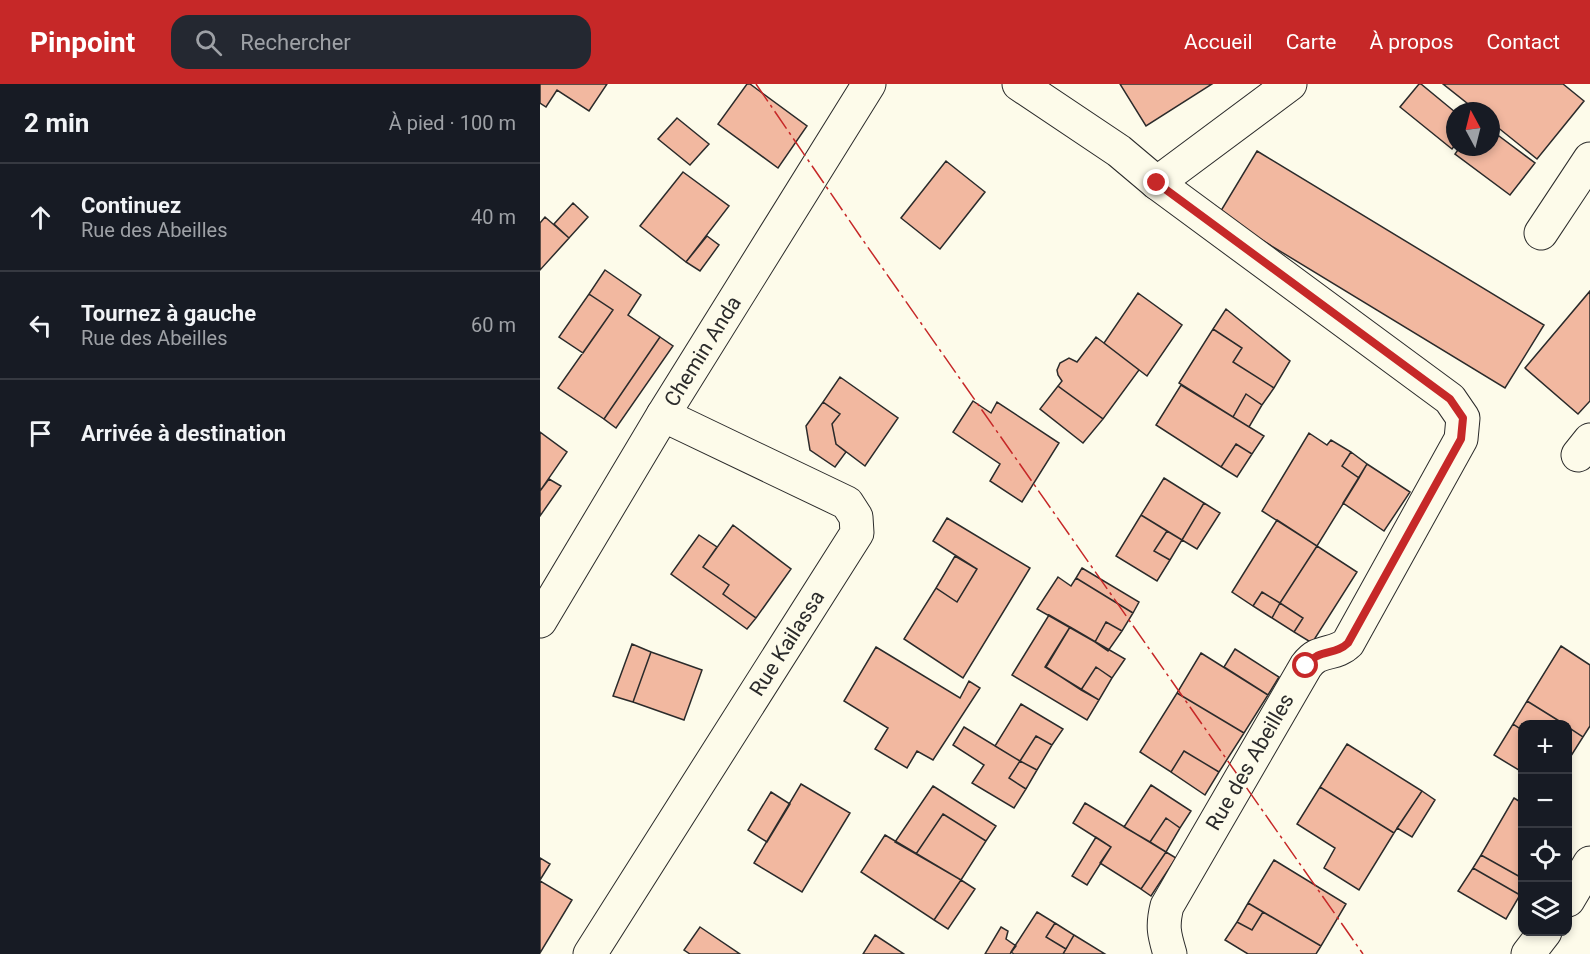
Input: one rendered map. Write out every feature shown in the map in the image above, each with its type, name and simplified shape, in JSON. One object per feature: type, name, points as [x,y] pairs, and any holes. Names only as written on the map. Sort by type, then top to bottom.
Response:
[{"type":"street","name":"Chemin Anda","points":[[540,621],[663,415],[869,84]]},
{"type":"street","name":"Rue des Abeilles","points":[[1019,84],[1119,151],[1157,183],[1450,399],[1463,418],[1461,439],[1348,643],[1337,651],[1315,656],[1306,666],[1167,906],[1163,922],[1170,954]]},
{"type":"street","points":[[1157,183],[1290,84]]},
{"type":"street","points":[[1541,233],[1590,159]]},
{"type":"street","name":"Rue Kailassa","points":[[590,954],[857,533],[856,518],[847,503],[663,415]]},
{"type":"street","points":[[1572,893],[1590,862]]},
{"type":"street","points":[[1528,954],[1542,936]]},
{"type":"building","points":[[540,84],[607,84],[589,111],[557,90],[546,107],[540,103]]},
{"type":"building","points":[[747,84],[807,126],[778,168],[718,124]]},
{"type":"building","points":[[1120,84],[1212,84],[1146,126]]},
{"type":"building","points":[[1421,84],[1446,105],[1446,144],[1400,107]]},
{"type":"building","points":[[1443,84],[1563,84],[1584,101],[1537,159],[1500,129],[1500,102],[1466,102]]},
{"type":"building","points":[[677,118],[709,144],[690,165],[658,139]]},
{"type":"building","points":[[1500,137],[1535,163],[1510,195],[1458,156],[1500,156]]},
{"type":"building","points":[[1257,151],[1544,325],[1505,388],[1219,214]]},
{"type":"building","points":[[946,161],[985,192],[940,249],[901,218]]},
{"type":"building","points":[[683,172],[729,206],[686,262],[640,226]]},
{"type":"building","points":[[573,203],[588,217],[569,238],[554,224]]},
{"type":"building","points":[[545,217],[569,238],[540,270],[540,223]]},
{"type":"building","points":[[707,236],[719,245],[700,271],[686,262]]},
{"type":"building","points":[[605,270],[641,295],[628,315],[660,337],[604,419],[558,388],[613,310],[589,294]]},
{"type":"building","points":[[1590,291],[1590,401],[1578,414],[1525,368]]},
{"type":"building","points":[[1138,293],[1182,325],[1147,376],[1104,343]]},
{"type":"building","points":[[589,294],[613,310],[583,353],[559,337]]},
{"type":"building","points":[[1226,309],[1290,361],[1274,388],[1233,362],[1242,348],[1213,329]]},
{"type":"building","points":[[1213,329],[1242,348],[1233,362],[1274,388],[1262,405],[1246,394],[1233,417],[1179,383]]},
{"type":"building","points":[[660,337],[673,346],[616,428],[604,419]]},
{"type":"building","points":[[1096,337],[1139,370],[1103,419],[1058,386],[1062,381],[1057,370],[1060,363],[1069,358],[1077,362]]},
{"type":"building","points":[[840,377],[898,418],[865,466],[836,444],[832,424],[840,414],[823,402]]},
{"type":"building","points":[[1181,385],[1264,436],[1252,454],[1236,444],[1221,467],[1156,425]]},
{"type":"building","points":[[1058,386],[1103,419],[1083,443],[1040,409]]},
{"type":"building","points":[[1246,394],[1262,405],[1249,427],[1233,417]]},
{"type":"building","points":[[973,401],[991,413],[997,402],[1059,443],[1022,502],[990,481],[1000,464],[953,432]]},
{"type":"building","points":[[823,402],[840,414],[832,424],[836,444],[846,452],[835,467],[810,450],[806,426]]},
{"type":"building","points":[[540,432],[567,452],[540,491]]},
{"type":"building","points":[[1309,433],[1327,445],[1331,440],[1351,452],[1342,466],[1359,478],[1317,546],[1262,511]]},
{"type":"building","points":[[1236,444],[1252,454],[1237,477],[1221,467]]},
{"type":"building","points":[[1351,452],[1367,464],[1359,478],[1342,466]]},
{"type":"building","points":[[1367,464],[1410,492],[1384,531],[1343,503]]},
{"type":"building","points":[[1164,478],[1204,503],[1182,540],[1141,515]]},
{"type":"building","points":[[549,479],[561,486],[540,516],[540,491]]},
{"type":"building","points":[[1204,503],[1220,513],[1197,549],[1182,540]]},
{"type":"building","points":[[1141,515],[1167,531],[1154,551],[1170,560],[1157,581],[1116,556]]},
{"type":"building","points":[[947,518],[1030,568],[963,678],[904,639],[936,588],[957,602],[977,569],[933,541]]},
{"type":"building","points":[[1277,520],[1317,546],[1280,603],[1262,592],[1253,606],[1232,592]]},
{"type":"building","points":[[733,525],[791,569],[756,618],[723,594],[729,585],[703,567]]},
{"type":"building","points":[[1167,531],[1182,540],[1170,560],[1154,551]]},
{"type":"building","points":[[699,535],[717,547],[703,567],[729,585],[723,594],[756,618],[747,629],[671,574]]},
{"type":"building","points":[[1317,546],[1357,572],[1312,643],[1294,632],[1303,618],[1280,603]]},
{"type":"building","points":[[955,556],[977,569],[957,602],[936,588]]},
{"type":"building","points":[[1082,568],[1139,602],[1133,613],[1076,578]]},
{"type":"building","points":[[1058,577],[1071,586],[1076,578],[1133,613],[1122,631],[1106,622],[1095,642],[1037,609]]},
{"type":"building","points":[[1262,592],[1280,603],[1272,618],[1253,606]]},
{"type":"building","points":[[1280,603],[1303,618],[1294,632],[1272,618]]},
{"type":"building","points":[[1049,615],[1070,627],[1045,667],[1099,700],[1087,720],[1012,675]]},
{"type":"building","points":[[1106,622],[1122,631],[1108,651],[1095,642]]},
{"type":"building","points":[[1070,627],[1125,659],[1112,678],[1096,667],[1081,690],[1046,667]]},
{"type":"building","points":[[632,644],[651,652],[633,702],[613,696]]},
{"type":"building","points":[[1561,646],[1590,665],[1590,726],[1583,737],[1572,730],[1572,720],[1558,720],[1527,701]]},
{"type":"building","points":[[876,647],[960,698],[969,681],[980,688],[933,760],[917,751],[907,768],[875,749],[888,728],[844,701]]},
{"type":"building","points":[[1235,649],[1279,677],[1268,695],[1224,667]]},
{"type":"building","points":[[651,652],[702,670],[684,720],[633,702]]},
{"type":"building","points":[[1201,653],[1268,695],[1244,733],[1177,693]]},
{"type":"building","points":[[1096,667],[1112,678],[1099,700],[1081,690]]},
{"type":"building","points":[[1177,693],[1244,733],[1219,772],[1184,751],[1171,772],[1140,752]]},
{"type":"building","points":[[1527,701],[1558,720],[1518,720],[1518,727],[1513,724]]},
{"type":"building","points":[[1021,704],[1063,729],[1052,745],[1036,736],[1020,761],[995,746]]},
{"type":"building","points":[[1513,724],[1518,727],[1518,770],[1494,755]]},
{"type":"building","points":[[964,727],[1020,761],[1009,778],[1026,789],[1014,808],[972,783],[984,765],[953,745]]},
{"type":"building","points":[[1572,730],[1583,737],[1572,754]]},
{"type":"building","points":[[1036,736],[1052,745],[1037,770],[1020,761]]},
{"type":"building","points":[[1347,744],[1422,791],[1394,833],[1320,787]]},
{"type":"building","points":[[1184,751],[1219,772],[1205,795],[1171,772]]},
{"type":"building","points":[[1020,761],[1037,770],[1026,789],[1009,778]]},
{"type":"building","points":[[801,784],[850,813],[802,892],[754,863]]},
{"type":"building","points":[[1151,785],[1191,811],[1180,828],[1166,818],[1150,842],[1124,827]]},
{"type":"building","points":[[933,786],[996,826],[986,841],[943,814],[916,854],[895,842]]},
{"type":"building","points":[[1320,787],[1394,833],[1359,890],[1324,868],[1335,848],[1297,824]]},
{"type":"building","points":[[1422,791],[1435,800],[1412,837],[1397,828]]},
{"type":"building","points":[[771,792],[790,804],[767,842],[748,830]]},
{"type":"building","points":[[1514,798],[1518,800],[1518,876],[1481,855]]},
{"type":"building","points":[[1085,803],[1166,852],[1141,889],[1100,863],[1111,847],[1073,823]]},
{"type":"building","points":[[943,814],[986,841],[961,880],[916,854]]},
{"type":"building","points":[[1166,818],[1180,828],[1166,852],[1150,842]]},
{"type":"building","points":[[885,835],[961,880],[934,920],[861,872]]},
{"type":"building","points":[[1096,837],[1111,847],[1087,885],[1072,876]]},
{"type":"building","points":[[1166,852],[1176,858],[1151,896],[1141,889]]},
{"type":"building","points":[[1481,855],[1518,876],[1518,894],[1473,868]]},
{"type":"building","points":[[540,858],[550,864],[540,880]]},
{"type":"building","points":[[1274,860],[1346,904],[1321,946],[1248,903]]},
{"type":"building","points":[[1473,868],[1518,894],[1518,898],[1506,919],[1458,891]]},
{"type":"building","points":[[961,880],[975,889],[948,929],[934,920]]},
{"type":"building","points":[[540,881],[572,900],[540,953]]},
{"type":"building","points":[[1248,903],[1263,912],[1252,930],[1237,922]]},
{"type":"building","points":[[1037,912],[1055,923],[1046,937],[1066,949],[1063,954],[1014,954],[1011,952]]},
{"type":"building","points":[[1263,912],[1321,946],[1316,954],[1248,954],[1225,940],[1237,922],[1252,930]]},
{"type":"building","points":[[1055,923],[1074,935],[1066,949],[1046,937]]},
{"type":"building","points":[[700,927],[740,954],[690,954],[684,950]]},
{"type":"building","points":[[1001,927],[1008,931],[1006,939],[1016,946],[1010,954],[985,954]]},
{"type":"building","points":[[875,935],[904,954],[863,954]]},
{"type":"building","points":[[1074,935],[1105,954],[1063,954]]},
{"type":"power","points":[[756,84],[1363,954]]},
{"type":"route","points":[[1157,183],[1450,399],[1463,418],[1461,439],[1348,643],[1337,651],[1315,656],[1306,666]]}]
